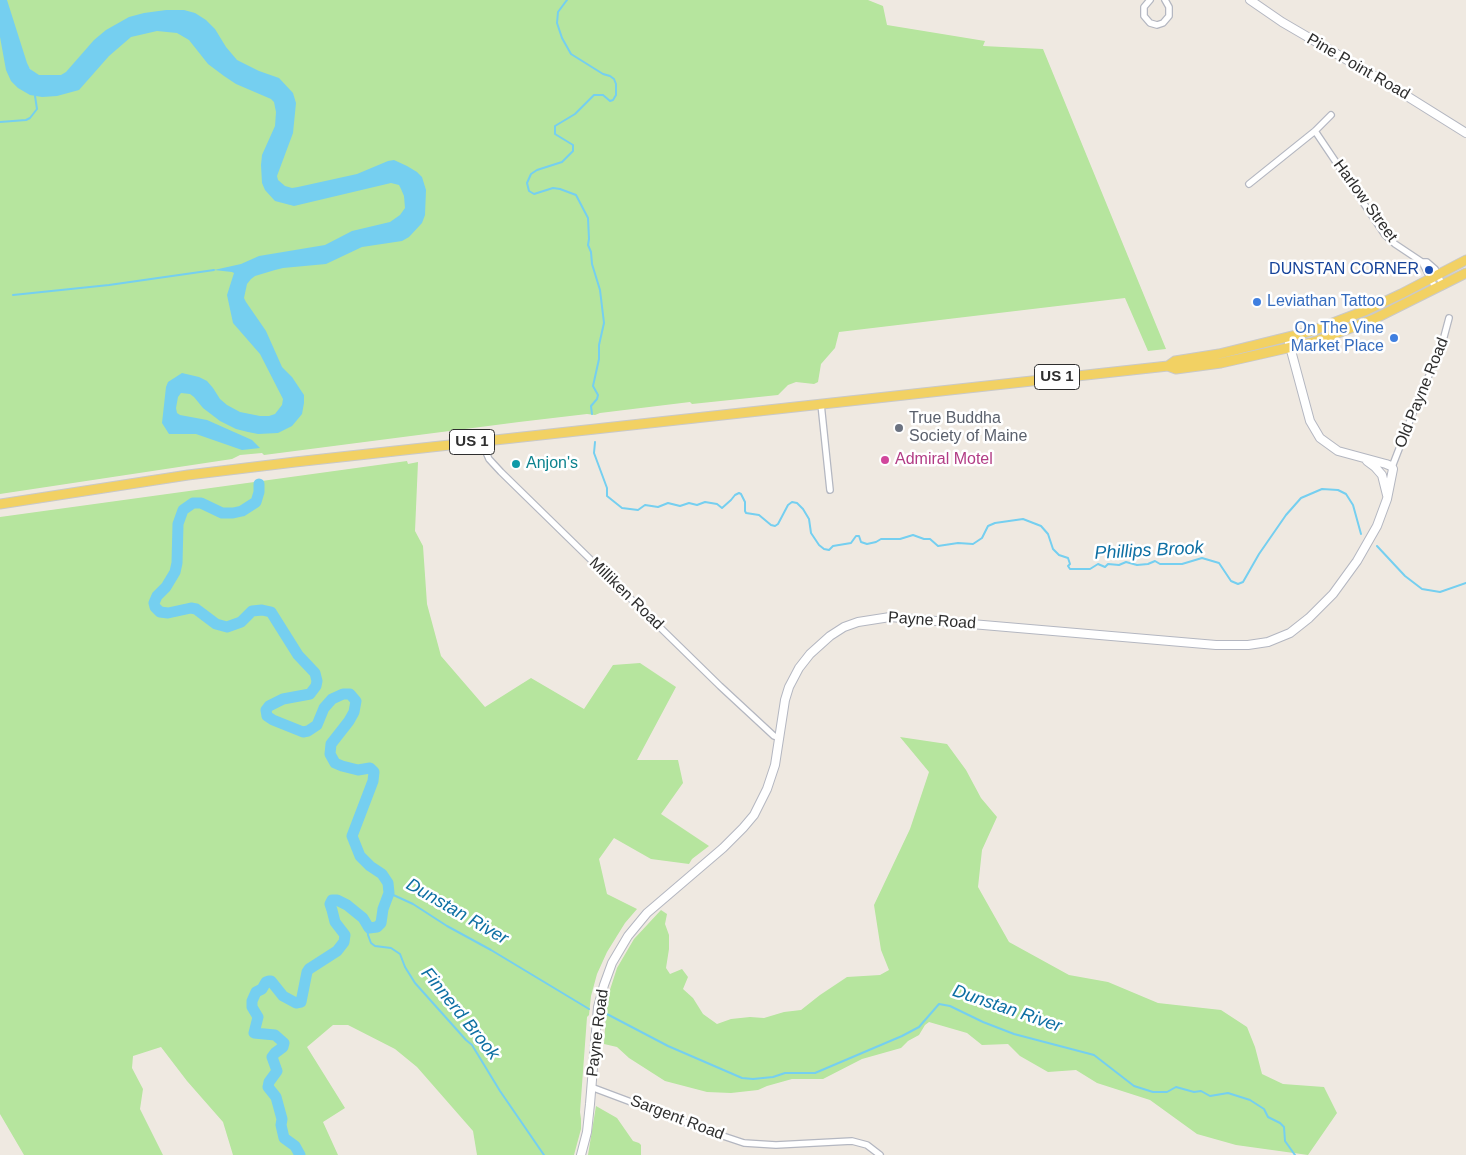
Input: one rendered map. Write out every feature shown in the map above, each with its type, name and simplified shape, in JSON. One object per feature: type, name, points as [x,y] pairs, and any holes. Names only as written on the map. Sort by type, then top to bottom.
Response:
[{"type":"main road","name":"Pine Point Road","points":[[1250,0],[1282,22],[1466,133]]},
{"type":"main road","name":"US 1","points":[[1168,366],[1175,361],[1219,354],[1312,331],[1367,310],[1466,260]]},
{"type":"main road","name":"US 1","points":[[0,504],[188,475],[481,441],[1168,366],[1176,369],[1212,364],[1290,349],[1314,342],[1374,319],[1466,273]]},
{"type":"main road","points":[[1287,338],[1315,432],[1334,449],[1392,467]]},
{"type":"main road","points":[[1363,459],[1379,472],[1385,485],[1388,499]]},
{"type":"main road","name":"Payne Road","points":[[580,1155],[588,1125],[598,1007],[612,963],[628,936],[647,913],[723,848],[754,815],[773,775],[787,693],[793,678],[813,650],[830,636],[848,625],[884,617],[1232,645],[1261,643],[1281,637],[1294,630],[1309,618],[1340,584],[1372,536],[1388,499],[1393,473],[1392,467]]},
{"type":"street","points":[[1150,0],[1144,7],[1144,16],[1148,21],[1157,25],[1163,23],[1169,16],[1169,6],[1165,0]]},
{"type":"street","points":[[1249,184],[1315,131],[1331,115]]},
{"type":"street","name":"Harlow Street","points":[[1315,131],[1385,235],[1395,244],[1422,262],[1427,262],[1435,269],[1434,277],[1440,287]]},
{"type":"street","name":"Old Payne Road","points":[[1392,467],[1441,348],[1449,318]]},
{"type":"street","points":[[821,404],[830,490]]},
{"type":"street","name":"Milliken Road","points":[[481,441],[489,458],[502,472],[720,686],[774,736],[780,738]]},
{"type":"street","name":"Sargent Road","points":[[591,1086],[744,1143],[776,1145],[852,1141],[867,1145],[880,1155]]},
{"type":"green space","points":[[6,0],[868,0],[883,6],[887,25],[985,41],[983,46],[1043,49],[1166,349],[1148,351],[1125,298],[839,332],[835,348],[821,364],[818,382],[814,384],[796,382],[788,385],[778,395],[692,404],[690,402],[264,455],[262,453],[240,455],[232,459],[0,494],[0,36],[33,73],[27,65]]},
{"type":"green space","points":[[407,461],[408,464],[418,462],[415,531],[423,546],[427,604],[441,656],[485,707],[531,678],[584,709],[613,665],[640,663],[676,687],[637,760],[678,760],[683,783],[661,814],[709,846],[692,859],[689,864],[651,859],[614,838],[599,859],[607,894],[637,909],[625,923],[607,952],[597,974],[591,996],[589,1015],[587,1017],[580,1112],[581,1129],[574,1155],[477,1155],[473,1131],[417,1067],[395,1049],[348,1025],[333,1025],[307,1047],[345,1108],[323,1122],[338,1155],[233,1155],[223,1122],[187,1081],[161,1047],[133,1056],[132,1068],[143,1089],[140,1109],[163,1155],[24,1155],[0,1114],[0,517]]},
{"type":"green space","points":[[900,737],[947,744],[966,770],[981,798],[997,817],[982,850],[978,887],[1009,942],[1069,975],[1108,982],[1158,1003],[1221,1010],[1247,1027],[1255,1047],[1262,1074],[1283,1084],[1324,1087],[1337,1113],[1308,1155],[1236,1145],[1197,1134],[1150,1100],[1097,1083],[1076,1070],[1048,1072],[1020,1056],[1008,1044],[982,1045],[967,1033],[929,1022],[919,1035],[908,1041],[901,1048],[862,1059],[823,1079],[792,1079],[758,1090],[731,1093],[707,1092],[665,1081],[629,1058],[617,1047],[604,1044],[607,999],[617,968],[634,939],[661,910],[667,914],[665,924],[669,935],[666,968],[670,974],[682,969],[688,977],[683,989],[693,998],[703,1014],[717,1024],[731,1019],[764,1018],[784,1012],[801,1010],[847,977],[880,975],[889,970],[881,950],[874,905],[910,829],[929,772]]},
{"type":"green space","points":[[596,1106],[617,1118],[633,1141],[641,1145],[641,1155],[588,1155]]},
{"type":"water","points":[[0,0],[7,0],[27,63],[30,69],[39,75],[61,75],[66,72],[94,40],[106,30],[129,17],[166,10],[184,10],[195,13],[215,29],[237,60],[279,78],[293,93],[296,103],[293,133],[277,176],[278,180],[285,186],[292,188],[357,174],[394,160],[417,172],[422,177],[426,190],[425,215],[422,223],[409,237],[402,241],[362,247],[326,264],[275,270],[255,276],[247,284],[244,298],[246,302],[266,331],[282,367],[292,377],[304,395],[302,414],[292,426],[278,433],[258,434],[236,429],[220,421],[203,408],[190,394],[181,393],[178,397],[176,408],[177,413],[180,415],[207,420],[252,440],[260,448],[242,450],[196,434],[169,434],[162,423],[168,382],[182,373],[207,381],[220,399],[240,412],[269,416],[275,414],[282,405],[283,399],[260,354],[233,323],[227,295],[234,273],[214,270],[241,264],[259,256],[325,245],[352,231],[390,222],[400,215],[405,208],[404,196],[399,185],[391,183],[294,206],[275,201],[265,190],[262,183],[261,165],[262,155],[275,126],[276,112],[274,102],[236,84],[224,76],[208,64],[189,40],[177,33],[157,31],[131,37],[109,56],[79,90],[57,96],[42,97],[30,95],[11,81],[6,70],[0,37]]},
{"type":"waterway","name":"Phillips Brook","points":[[567,0],[558,12],[557,23],[562,38],[571,54],[614,79],[616,95],[610,101],[603,95],[594,95],[575,114],[555,126],[555,134],[573,145],[573,151],[562,162],[537,170],[531,174],[527,183],[529,191],[534,194],[553,188],[576,195],[588,218],[588,245],[600,290],[604,323],[593,386],[598,395],[591,406],[592,414]]},
{"type":"waterway","points":[[0,122],[30,118],[37,109],[35,96]]},
{"type":"waterway","points":[[13,295],[109,285],[214,270]]},
{"type":"waterway","name":"Phillips Brook","points":[[595,442],[594,453],[607,488],[607,496],[622,508],[638,510],[645,505],[658,507],[668,503],[680,506],[689,503],[697,505],[705,502],[717,504],[722,508],[739,493],[745,502],[746,513],[759,515],[775,526],[788,505],[792,502],[797,503],[809,519],[811,533],[819,545],[829,550],[833,546],[851,543],[856,536],[859,536],[861,542],[867,544],[881,539],[900,539],[913,535],[930,539],[938,546],[958,543],[973,544],[982,538],[988,526],[995,523],[1023,519],[1041,526],[1048,534],[1053,549],[1059,555],[1068,558],[1070,569],[1090,569],[1098,564],[1105,567],[1108,564],[1119,565],[1126,562],[1137,565],[1155,561],[1160,564],[1182,564],[1202,558],[1219,563],[1231,581],[1238,584],[1243,582],[1259,554],[1286,515],[1301,498],[1322,489],[1338,490],[1346,494],[1353,505],[1361,534]]},
{"type":"waterway","name":"Dunstan River","points":[[259,484],[256,502],[242,511],[222,513],[201,503],[193,503],[183,510],[178,524],[175,572],[154,603],[160,612],[168,613],[191,608],[196,609],[216,624],[227,627],[241,622],[252,611],[262,610],[271,612],[298,655],[315,673],[317,681],[310,694],[283,699],[269,706],[266,710],[267,716],[273,720],[303,732],[308,731],[317,725],[324,708],[332,699],[343,694],[350,694],[356,701],[354,712],[349,721],[331,744],[330,754],[335,763],[342,766],[358,770],[370,768],[374,772],[373,781],[352,836],[360,856],[382,874],[388,883],[389,893],[383,909],[381,923],[377,927],[369,928],[363,918],[347,905],[337,900],[332,900],[330,904],[335,922],[345,935],[344,942],[337,951],[309,969],[301,1002],[296,1003],[283,996],[271,981],[266,982],[262,989],[256,992],[252,1001],[252,1007],[258,1017],[254,1033],[275,1035],[284,1043],[283,1047],[272,1057],[277,1071],[269,1082],[268,1087],[276,1097],[282,1119],[281,1125],[284,1138],[295,1146],[300,1155]]},
{"type":"waterway","name":"Phillips Brook","points":[[1377,546],[1405,576],[1422,589],[1440,592],[1466,583]]},
{"type":"waterway","name":"Dunstan River","points":[[389,893],[413,904],[589,1009]]},
{"type":"waterway","name":"Finnerd Brook","points":[[367,926],[371,943],[375,946],[391,948],[400,954],[405,967],[415,983],[472,1045],[500,1091],[544,1155]]},
{"type":"waterway","name":"Dunstan River","points":[[605,1013],[668,1046],[742,1078],[753,1079],[773,1077],[785,1073],[815,1073],[919,1027],[939,1004],[950,1006],[1014,1034],[1094,1055],[1134,1086],[1153,1092],[1167,1092],[1176,1087],[1194,1092],[1201,1091],[1210,1096],[1228,1093],[1250,1100],[1264,1109],[1268,1117],[1284,1127],[1285,1141],[1295,1155]]},
{"type":"place","name":"DUNSTAN CORNER","points":[[1429,270]]},
{"type":"place","name":"Leviathan Tattoo","points":[[1257,302]]},
{"type":"place","name":"On The Vine Market Place","points":[[1394,338]]},
{"type":"place","name":"True Buddha Society of Maine","points":[[899,428]]},
{"type":"place","name":"Admiral Motel","points":[[885,460]]},
{"type":"place","name":"Anjon's","points":[[516,464]]}]
